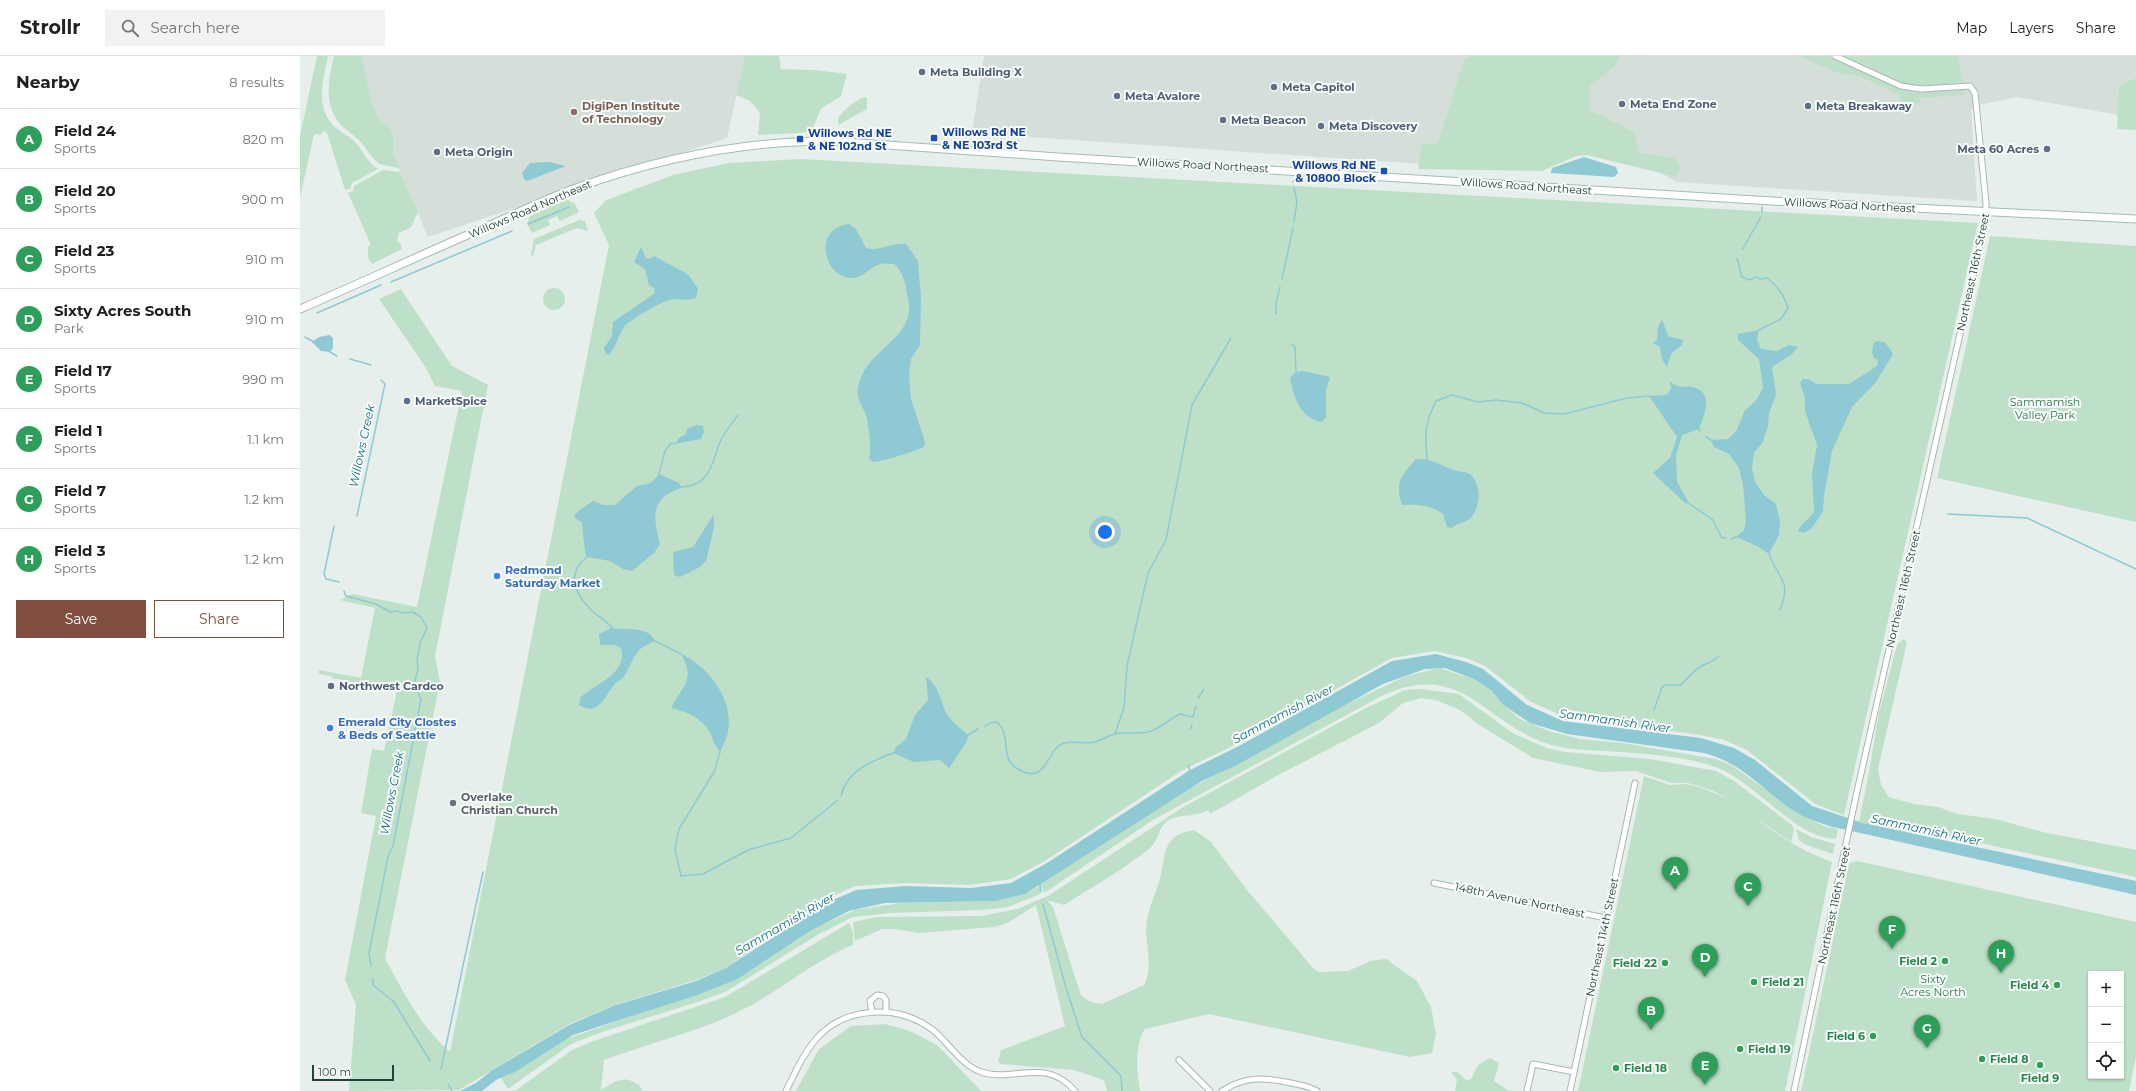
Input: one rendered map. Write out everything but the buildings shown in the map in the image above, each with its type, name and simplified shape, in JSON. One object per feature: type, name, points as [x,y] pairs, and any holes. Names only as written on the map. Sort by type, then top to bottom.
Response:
[{"type":"main road","name":"Willows Road Northeast","points":[[300,309],[522,210],[576,188],[634,170],[697,155],[761,145],[809,141],[830,141],[1058,157],[1987,213],[2136,219]]},
{"type":"street","name":"Northeast 116th Street","points":[[1794,1091],[1856,796],[1987,213],[1975,93],[1970,86],[1911,88],[1901,86],[1835,56]]},
{"type":"street","name":"Northeast 114th Street","points":[[1570,1091],[1635,783]]},
{"type":"street","name":"148th Avenue Northeast","points":[[1434,884],[1606,918]]},
{"type":"street","points":[[872,1012],[870,1001],[877,995],[883,996],[886,1000],[886,1012]]},
{"type":"street","points":[[786,1091],[802,1059],[817,1038],[835,1024],[851,1017],[872,1012],[886,1012],[917,1020],[926,1025],[971,1067],[978,1071],[994,1075],[1042,1072],[1058,1078],[1075,1091]]},
{"type":"street","points":[[1180,1060],[1210,1091]]},
{"type":"street","points":[[1527,1091],[1532,1064],[1574,1072]]},
{"type":"street","points":[[1222,1091],[1244,1080],[1253,1078],[1270,1078],[1310,1087],[1317,1091]]},
{"type":"shaded area","points":[[353,56],[745,56],[727,138],[428,237],[353,61]]},
{"type":"shaded area","points":[[984,56],[1481,56],[1450,166],[972,133]]},
{"type":"shaded area","points":[[1592,56],[2136,56],[2136,118],[2017,97],[1983,104],[1971,110],[1977,201],[1676,182],[1568,119]]},
{"type":"green space","points":[[317,56],[328,56],[322,91],[322,100],[327,117],[334,126],[357,144],[371,163],[378,169],[352,183],[350,189],[345,190],[327,133],[323,131],[321,135],[314,134],[300,198],[300,136]]},
{"type":"green space","points":[[334,56],[361,56],[372,103],[379,120],[389,126],[393,135],[393,153],[400,168],[379,164],[359,140],[342,126],[336,118],[332,110],[329,92],[330,74]]},
{"type":"green space","points":[[745,56],[779,56],[781,69],[814,70],[847,74],[841,96],[821,109],[812,130],[801,133],[758,135],[760,113],[750,101],[736,95]]},
{"type":"green space","points":[[1471,56],[1621,56],[1614,67],[1590,86],[1590,110],[1634,132],[1639,153],[1675,158],[1681,168],[1677,177],[1587,155],[1576,156],[1542,171],[1418,169],[1421,145],[1438,143],[1464,60]]},
{"type":"green space","points":[[1799,56],[1958,56],[1965,95],[1920,98],[1920,103],[1909,103],[1898,100],[1900,95],[1859,76],[1838,73]]},
{"type":"green space","points":[[2136,78],[2136,130],[2117,129],[2119,86]]},
{"type":"green space","points":[[864,97],[867,98],[867,109],[838,125],[838,118],[844,111],[853,103]]},
{"type":"green space","points":[[800,159],[1978,223],[1844,815],[1815,804],[1747,750],[1724,740],[1700,735],[1565,717],[1531,702],[1485,666],[1466,658],[1434,651],[1392,658],[1239,743],[1181,771],[1045,861],[1011,879],[970,885],[905,883],[855,886],[822,901],[726,968],[696,980],[612,1006],[569,1024],[459,1090],[349,1091],[356,1005],[345,980],[376,816],[361,813],[372,749],[384,751],[397,691],[332,678],[331,676],[319,674],[319,670],[361,678],[375,608],[340,600],[352,594],[417,607],[462,391],[435,386],[426,368],[379,299],[401,289],[452,366],[488,385],[435,656],[440,682],[385,958],[421,1020],[430,1032],[450,1052],[609,245],[594,213],[606,200],[673,175],[729,163]]},
{"type":"green space","points":[[383,170],[400,172],[418,212],[411,227],[399,233],[397,241],[401,244],[402,249],[372,264],[368,257],[368,247],[371,245],[348,193],[353,191],[354,186]]},
{"type":"green space","points":[[567,200],[575,204],[579,212],[560,221],[557,216],[548,220],[550,225],[532,233],[527,223],[530,216]]},
{"type":"green space","points":[[579,220],[585,221],[588,231],[577,228],[536,245],[533,256],[531,255],[534,239]]},
{"type":"green space","name":"Sammamish Valley Park","points":[[1990,236],[2136,246],[2136,522],[1937,478]]},
{"type":"green space","points":[[554,288],[562,291],[565,299],[562,307],[554,310],[546,307],[543,299],[546,291]]},
{"type":"green space","points":[[1903,639],[1907,642],[1878,769],[1881,785],[1889,797],[1914,804],[1938,807],[1958,814],[1995,819],[2043,832],[2136,850],[2136,877],[1953,837],[1909,833],[1859,822],[1879,713],[1897,645]]},
{"type":"green space","points":[[1439,668],[1476,680],[1489,688],[1503,705],[1520,719],[1549,731],[1580,739],[1623,743],[1716,759],[1733,766],[1798,813],[1826,827],[1838,829],[1836,839],[1827,838],[1812,833],[1800,826],[1743,782],[1718,768],[1692,761],[1662,756],[1559,747],[1534,738],[1512,726],[1474,700],[1454,690],[1433,685],[1408,687],[1378,698],[1153,820],[1044,893],[1041,884],[1075,860],[1191,788],[1343,706],[1406,676]]},
{"type":"green space","points":[[1421,689],[1459,694],[1514,734],[1547,748],[1565,752],[1650,759],[1716,771],[1734,781],[1792,825],[1794,830],[1791,842],[1832,862],[1785,1091],[1578,1091],[1644,776],[1670,785],[1687,784],[1705,789],[1730,800],[1711,790],[1688,783],[1671,783],[1636,771],[1600,772],[1533,758],[1478,724],[1460,710],[1436,700],[1421,698],[1403,703],[1379,723],[1280,774],[1210,814],[1208,810],[1198,814],[1177,817],[1167,821],[1162,827],[1152,846],[1118,871],[1064,905],[1047,900],[1053,907],[1081,996],[1091,1002],[1102,1004],[1144,985],[1147,979],[1149,965],[1146,928],[1147,921],[1150,907],[1161,875],[1166,850],[1170,842],[1175,837],[1194,830],[1211,842],[1247,890],[1314,969],[1319,972],[1348,971],[1370,961],[1386,959],[1417,981],[1431,1007],[1436,1034],[1432,1053],[1410,1057],[1209,1014],[1145,1029],[1139,1043],[1137,1059],[1140,1091],[1107,1091],[1104,1080],[1073,1070],[1002,1064],[998,1062],[1001,1050],[1065,1026],[1036,905],[1008,923],[994,927],[919,933],[895,929],[882,929],[855,941],[853,922],[877,917],[981,916],[1017,909],[1048,896],[1185,806],[1366,708],[1405,690]]},
{"type":"green space","points":[[1796,829],[1811,837],[1835,844],[1833,854],[1806,845],[1799,840]]},
{"type":"green space","name":"Sixty Acres North","points":[[1857,861],[2136,922],[2136,1056],[2129,1091],[1801,1091],[1849,863]]},
{"type":"green space","points":[[1040,886],[1040,894],[1008,907],[982,910],[891,913],[853,917],[819,934],[727,991],[701,1001],[605,1031],[571,1044],[508,1089],[501,1078],[509,1075],[566,1039],[738,979],[817,927],[855,910],[901,903],[996,901],[1025,894]]},
{"type":"green space","points":[[849,923],[853,932],[853,945],[824,959],[770,994],[742,1010],[709,1025],[604,1060],[601,1090],[620,1080],[629,1080],[640,1086],[642,1091],[515,1091],[572,1050],[593,1041],[725,997]]},
{"type":"green space","points":[[885,1024],[910,1031],[937,1045],[981,1091],[796,1091],[819,1049],[851,1026]]},
{"type":"green space","points":[[1490,1058],[1499,1063],[1494,1081],[1509,1091],[1455,1091],[1457,1079],[1452,1072],[1458,1072],[1466,1080],[1471,1079],[1478,1065]]},
{"type":"water","points":[[1584,157],[1616,167],[1618,173],[1614,177],[1551,173],[1552,168]]},
{"type":"water","points":[[550,162],[566,166],[527,181],[524,179],[522,173],[530,163]]},
{"type":"water","points":[[849,224],[856,229],[866,248],[876,249],[896,244],[906,244],[918,261],[921,298],[920,345],[911,359],[909,373],[911,399],[925,442],[924,447],[898,456],[873,462],[869,458],[869,429],[866,415],[859,401],[858,388],[868,365],[892,341],[906,323],[909,305],[906,286],[899,270],[894,264],[881,264],[856,278],[845,277],[837,273],[831,266],[827,258],[827,241],[831,233],[838,227]]},
{"type":"water","points":[[641,247],[646,258],[650,259],[654,256],[686,273],[698,289],[696,298],[689,300],[674,299],[666,301],[637,317],[624,327],[609,355],[606,354],[604,348],[612,336],[613,322],[655,293],[654,288],[649,285],[645,269],[634,262]]},
{"type":"water","points":[[1662,319],[1668,336],[1683,340],[1682,345],[1671,354],[1667,367],[1662,359],[1660,347],[1653,343],[1657,339],[1658,326]]},
{"type":"water","points":[[1759,330],[1757,340],[1761,349],[1777,351],[1789,345],[1798,347],[1792,354],[1772,367],[1776,395],[1769,413],[1768,426],[1763,442],[1754,453],[1752,468],[1755,482],[1764,495],[1776,504],[1780,521],[1779,535],[1769,554],[1759,547],[1736,537],[1744,530],[1746,521],[1743,484],[1739,468],[1729,454],[1714,447],[1711,440],[1728,439],[1737,430],[1745,410],[1755,402],[1763,388],[1759,359],[1738,340],[1738,334]]},
{"type":"water","points":[[330,335],[333,338],[333,348],[330,352],[321,351],[312,342],[319,337]]},
{"type":"water","points":[[1877,341],[1885,342],[1893,354],[1876,382],[1852,407],[1832,451],[1824,496],[1823,512],[1811,529],[1804,533],[1798,531],[1814,512],[1812,474],[1817,445],[1805,411],[1805,398],[1800,383],[1803,379],[1808,379],[1817,384],[1849,384],[1877,366],[1878,360],[1874,358],[1872,352],[1873,344]]},
{"type":"water","points":[[1303,371],[1330,377],[1326,391],[1326,417],[1322,422],[1308,417],[1299,406],[1296,399],[1290,378],[1296,372]]},
{"type":"water","points":[[1670,381],[1679,386],[1693,387],[1700,390],[1706,399],[1705,411],[1699,429],[1682,435],[1676,456],[1677,482],[1688,501],[1686,504],[1653,473],[1670,458],[1677,437],[1649,396],[1667,395],[1671,389]]},
{"type":"water","points":[[697,425],[703,426],[704,432],[701,439],[675,444],[679,438],[686,434],[687,429]]},
{"type":"water","points":[[1416,459],[1431,461],[1454,470],[1467,473],[1475,479],[1478,491],[1478,504],[1476,511],[1468,520],[1452,528],[1447,527],[1443,514],[1438,511],[1424,506],[1402,505],[1399,485],[1403,475]]},
{"type":"water","points":[[659,474],[679,483],[682,487],[668,494],[658,504],[655,517],[660,544],[654,553],[632,571],[623,569],[610,561],[587,557],[585,553],[582,523],[574,517],[577,512],[593,501],[603,505],[615,505],[637,486],[651,483]]},
{"type":"water","points":[[714,514],[714,527],[706,561],[700,567],[680,577],[674,575],[673,552],[693,547]]},
{"type":"water","points":[[612,628],[642,631],[652,636],[655,641],[639,650],[624,676],[614,685],[600,704],[596,707],[586,708],[579,705],[580,698],[609,677],[620,665],[622,657],[621,648],[615,645],[600,645],[599,634]]},
{"type":"water","points":[[681,654],[701,667],[710,676],[723,696],[729,720],[726,740],[720,752],[703,723],[688,713],[671,708],[683,688],[688,676]]},
{"type":"water","points":[[1436,654],[1466,662],[1483,669],[1527,705],[1563,721],[1701,738],[1734,748],[1755,760],[1812,806],[1863,823],[2136,881],[2136,895],[1829,826],[1797,813],[1743,771],[1718,758],[1704,753],[1567,734],[1530,723],[1503,705],[1491,690],[1476,680],[1445,668],[1425,669],[1383,684],[1237,765],[1202,781],[1025,894],[996,901],[885,903],[849,911],[812,930],[738,979],[697,995],[573,1035],[515,1072],[496,1080],[482,1091],[460,1091],[476,1083],[491,1071],[569,1025],[613,1006],[696,981],[726,968],[824,904],[856,890],[906,886],[971,888],[1011,883],[1047,863],[1190,770],[1239,746],[1392,661]]},
{"type":"water","points":[[926,677],[931,681],[937,690],[949,717],[968,735],[967,741],[949,768],[940,760],[914,762],[893,753],[896,747],[906,739],[915,715],[928,700]]},
{"type":"waterway","points":[[1293,182],[1295,178]]},
{"type":"waterway","points":[[1294,188],[1297,202],[1294,221]]},
{"type":"waterway","points":[[528,224],[569,207]]},
{"type":"waterway","points":[[1762,207],[1762,212]]},
{"type":"waterway","points":[[1742,250],[1761,217]]},
{"type":"waterway","points":[[1282,279],[1293,228]]},
{"type":"waterway","points":[[391,282],[512,231]]},
{"type":"waterway","points":[[1737,258],[1742,277],[1749,280],[1757,277],[1760,279],[1767,278],[1780,291],[1788,308],[1781,319],[1759,330]]},
{"type":"waterway","points":[[317,313],[381,285]]},
{"type":"waterway","points":[[1276,314],[1276,303],[1280,287]]},
{"type":"waterway","name":"Willows Creek","points":[[305,337],[314,342]]},
{"type":"waterway","points":[[1115,734],[1124,708],[1127,666],[1148,573],[1166,540],[1192,405],[1231,338]]},
{"type":"waterway","points":[[1292,344],[1295,347],[1296,372]]},
{"type":"waterway","name":"Willows Creek","points":[[330,352],[337,356]]},
{"type":"waterway","name":"Willows Creek","points":[[350,359],[371,365]]},
{"type":"waterway","name":"Willows Creek","points":[[357,516],[385,384],[381,380]]},
{"type":"waterway","points":[[1427,459],[1426,429],[1429,417],[1436,401],[1452,395],[1478,402],[1496,400],[1522,403],[1544,413],[1564,414],[1627,398],[1649,396]]},
{"type":"waterway","points":[[682,487],[692,485],[706,476],[710,470],[722,438],[738,415]]},
{"type":"waterway","points":[[1706,437],[1711,440]]},
{"type":"waterway","points":[[659,474],[665,451],[671,443],[675,444]]},
{"type":"waterway","points":[[1688,503],[1712,519],[1722,538],[1726,538]]},
{"type":"waterway","points":[[1948,514],[2027,518],[2136,569]]},
{"type":"waterway","name":"Willows Creek","points":[[334,526],[324,574],[326,579],[339,582]]},
{"type":"waterway","points":[[1731,539],[1736,537]]},
{"type":"waterway","points":[[1769,554],[1783,580],[1785,592],[1780,610]]},
{"type":"waterway","points":[[587,557],[580,563],[576,570],[575,583],[577,590],[580,597],[591,610],[612,628]]},
{"type":"waterway","name":"Willows Creek","points":[[344,591],[346,596],[376,604],[390,612],[413,612],[421,617],[427,628],[420,643],[417,660],[418,670],[414,684],[421,699],[393,846],[388,857],[369,953],[371,966]]},
{"type":"waterway","points":[[655,641],[681,654]]},
{"type":"waterway","points":[[1654,710],[1662,687],[1666,685],[1681,685],[1697,669],[1719,656]]},
{"type":"waterway","points":[[1198,698],[1204,689]]},
{"type":"waterway","points":[[984,727],[990,723],[997,722],[1002,728],[1007,753],[1012,764],[1018,769],[1028,773],[1035,773],[1046,765],[1053,752],[1058,746],[1064,743],[1090,743],[1099,741],[1114,734],[1148,732],[1156,729],[1180,714],[1193,717],[1196,706]]},
{"type":"waterway","points":[[1190,730],[1192,725]]},
{"type":"waterway","name":"Sammamish River","points":[[1650,731],[1652,725]]},
{"type":"waterway","points":[[968,735],[978,729]]},
{"type":"waterway","points":[[720,752],[714,772],[679,829],[675,849],[681,876],[703,874],[748,850],[791,838],[838,800]]},
{"type":"waterway","points":[[841,796],[848,780],[861,768],[893,753]]},
{"type":"waterway","points":[[1188,765],[1190,771]]},
{"type":"waterway","points":[[441,1069],[483,872]]},
{"type":"waterway","points":[[1040,884],[1041,892]]},
{"type":"waterway","points":[[1043,904],[1066,988],[1082,1037],[1121,1076],[1122,1091]]},
{"type":"waterway","name":"Willows Creek","points":[[373,979],[373,985],[394,1002],[430,1061]]},
{"type":"waterway","name":"Willows Creek","points":[[448,1084],[452,1091]]},
{"type":"place","name":"Meta Building X","points":[[922,72]]},
{"type":"place","name":"Meta Capitol","points":[[1274,87]]},
{"type":"place","name":"Meta Avalore","points":[[1117,96]]},
{"type":"place","name":"Meta End Zone","points":[[1622,104]]},
{"type":"place","name":"Meta Breakaway","points":[[1808,106]]},
{"type":"place","name":"DigiPen Institute of Technology","points":[[574,112]]},
{"type":"place","name":"Meta Beacon","points":[[1223,120]]},
{"type":"place","name":"Meta Discovery","points":[[1321,126]]},
{"type":"place","name":"Willows Rd NE & NE 103rd St","points":[[934,138]]},
{"type":"place","name":"Willows Rd NE & NE 102nd St","points":[[800,139]]},
{"type":"place","name":"Meta 60 Acres","points":[[2047,149]]},
{"type":"place","name":"Meta Origin","points":[[437,152]]},
{"type":"place","name":"Willows Rd NE & 10800 Block","points":[[1384,171]]},
{"type":"place","name":"MarketSpice","points":[[407,401]]},
{"type":"place","name":"Redmond Saturday Market","points":[[497,576]]},
{"type":"place","name":"Northwest Cardco","points":[[331,686]]},
{"type":"place","name":"Emerald City Clostes & Beds of Seattle","points":[[330,728]]},
{"type":"place","name":"Overlake Christian Church","points":[[453,803]]},
{"type":"place","name":"Field 24","points":[[1675,890]]},
{"type":"place","name":"Field 23","points":[[1748,906]]},
{"type":"place","name":"Field 1","points":[[1892,949]]},
{"type":"place","name":"Field 2","points":[[1945,961]]},
{"type":"place","name":"Field 22","points":[[1665,963]]},
{"type":"place","name":"Field 3","points":[[2001,973]]},
{"type":"place","name":"Sixty Acres South","points":[[1705,977]]},
{"type":"place","name":"Field 21","points":[[1754,982]]},
{"type":"place","name":"Field 4","points":[[2057,985]]},
{"type":"place","name":"Field 20","points":[[1651,1030]]},
{"type":"place","name":"Field 6","points":[[1873,1036]]},
{"type":"place","name":"Field 7","points":[[1927,1048]]},
{"type":"place","name":"Field 19","points":[[1740,1049]]},
{"type":"place","name":"Field 8","points":[[1982,1059]]},
{"type":"place","name":"Field 9","points":[[2040,1065]]},
{"type":"place","name":"Field 18","points":[[1616,1068]]},
{"type":"place","name":"Field 17","points":[[1705,1085]]}]
